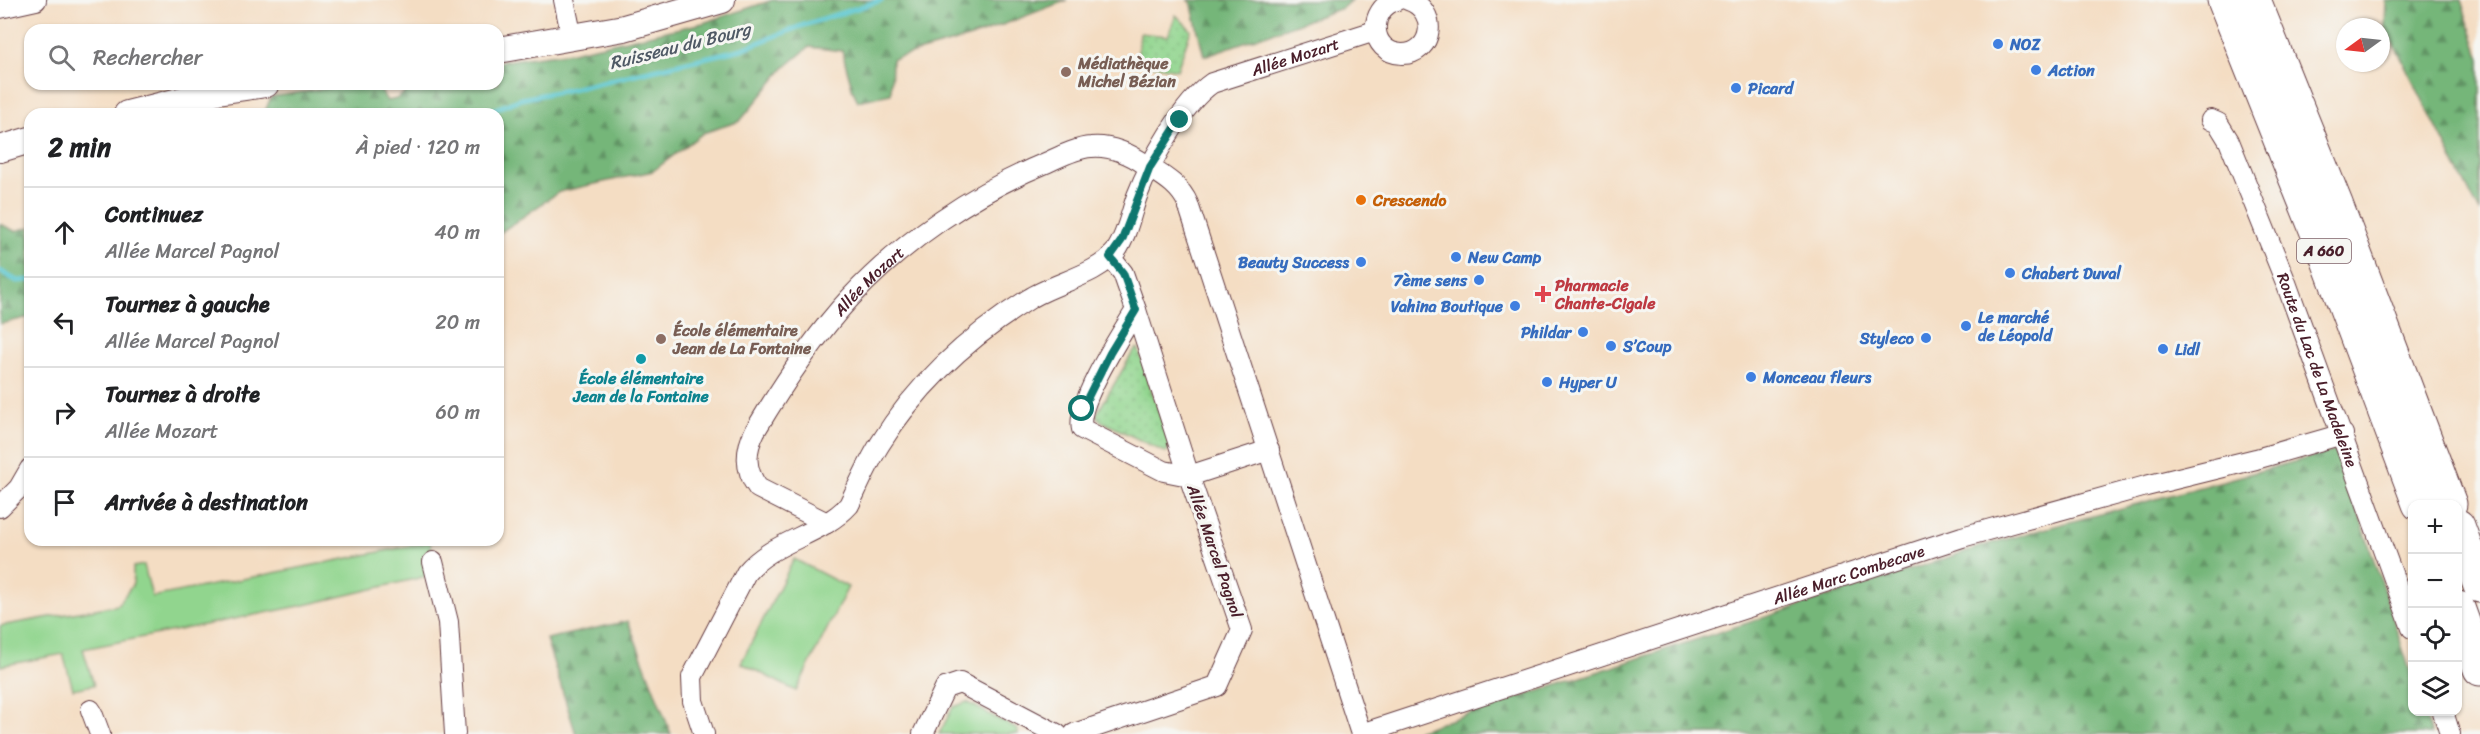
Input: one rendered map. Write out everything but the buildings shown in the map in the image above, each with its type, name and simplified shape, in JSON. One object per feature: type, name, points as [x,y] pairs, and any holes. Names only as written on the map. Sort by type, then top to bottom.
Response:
[{"type":"highway","name":"A 660","points":[[2224,0],[2323,248],[2418,500]]},
{"type":"highway","name":"A 660","points":[[2254,0],[2448,500]]},
{"type":"highway","points":[[2267,0],[2273,17],[2284,73]]},
{"type":"highway","points":[[2462,539],[2480,586]]},
{"type":"highway","points":[[2462,621],[2480,669]]},
{"type":"street","points":[[0,8],[36,0]]},
{"type":"street","points":[[564,0],[572,38]]},
{"type":"street","points":[[504,49],[572,38],[668,17],[722,0]]},
{"type":"street","points":[[1395,0],[1381,9],[1377,16],[1375,31],[1378,40],[1393,52],[1402,54],[1419,48],[1429,34],[1430,24],[1423,9],[1417,3],[1408,0]]},
{"type":"street","name":"Allée Mozart","points":[[1150,167],[1116,150],[1091,147],[1074,151],[992,189],[933,226],[852,296],[808,349],[779,392],[755,431],[747,453],[748,471],[758,488],[835,517],[849,504],[880,442],[939,368],[971,341],[1030,298],[1095,267],[1110,257],[1122,240],[1150,167],[1193,99],[1212,83],[1375,31]]},
{"type":"street","points":[[151,108],[225,90]]},
{"type":"street","name":"Route du Lac de La Madeleine","points":[[2211,120],[2218,123],[2229,141],[2285,280],[2408,617]]},
{"type":"street","points":[[0,149],[24,142]]},
{"type":"street","points":[[1150,167],[1178,188],[1188,204],[1361,734]]},
{"type":"street","name":"Allée Marcel Pagnol","points":[[1074,734],[1217,686],[1242,630],[1123,273],[1110,257]]},
{"type":"street","name":"Allée Marcel Pagnol","points":[[1136,310],[1110,353],[1082,409],[1080,422],[1082,429],[1164,471],[1189,476],[1269,450]]},
{"type":"street","name":"Allée Marc Combecave","points":[[1361,734],[1962,537],[2343,434]]},
{"type":"street","points":[[0,507],[19,488],[24,479]]},
{"type":"street","points":[[704,734],[693,701],[692,677],[738,585],[754,562],[835,517]]},
{"type":"street","points":[[433,562],[448,622],[455,734]]},
{"type":"street","points":[[924,734],[945,688],[960,682],[1057,734]]},
{"type":"street","points":[[91,711],[100,734]]},
{"type":"street","points":[[2444,716],[2450,734]]},
{"type":"green space","points":[[773,0],[1067,0],[971,37],[892,59],[891,94],[858,101],[842,51],[809,47],[785,67],[740,121],[703,133],[653,171],[559,192],[504,230],[504,108],[266,108],[271,97],[316,90],[381,90],[387,101],[396,99],[408,90],[504,90],[504,61],[572,52],[703,23]]},
{"type":"green space","points":[[1187,0],[1351,0],[1342,8],[1204,56],[1191,2]]},
{"type":"green space","points":[[2386,0],[2461,0],[2480,59],[2480,213],[2390,36],[2390,18],[2385,18]]},
{"type":"green space","points":[[1176,15],[1191,30],[1177,70],[1137,62],[1140,33],[1168,36]]},
{"type":"green space","points":[[0,224],[15,231],[24,229],[24,318],[0,324]]},
{"type":"green space","points":[[1138,348],[1170,446],[1166,453],[1101,421],[1096,415],[1133,352]]},
{"type":"green space","points":[[2338,450],[2408,665],[2408,716],[2425,716],[2431,734],[1407,734],[1992,543]]},
{"type":"green space","points":[[410,546],[431,546],[436,574],[305,605],[83,649],[94,685],[73,689],[63,654],[0,666],[0,626],[118,605],[133,584],[133,567],[144,565],[152,597]]},
{"type":"green space","points":[[794,559],[848,587],[796,691],[741,663]]},
{"type":"green space","points":[[628,621],[671,734],[576,734],[546,639]]},
{"type":"green space","points":[[967,702],[1018,730],[1018,734],[939,734],[953,707]]},
{"type":"waterway","name":"Ruisseau du Bourg","points":[[498,108],[521,99],[742,49],[801,26],[882,0]]},
{"type":"waterway","name":"Ruisseau du Bourg","points":[[0,271],[17,281],[24,280]]},
{"type":"place","name":"NOZ","points":[[1998,44]]},
{"type":"place","name":"Action","points":[[2036,70]]},
{"type":"place","name":"Médiathèque Michel Bézian","points":[[1066,72]]},
{"type":"place","name":"Picard","points":[[1736,88]]},
{"type":"place","name":"Crescendo","points":[[1361,200]]},
{"type":"place","name":"New Camp","points":[[1456,257]]},
{"type":"place","name":"Beauty Success","points":[[1361,262]]},
{"type":"place","name":"Chabert Duval","points":[[2010,273]]},
{"type":"place","name":"7ème sens","points":[[1479,280]]},
{"type":"place","name":"Pharmacie Chante-Cigale","points":[[1543,294]]},
{"type":"place","name":"Vahina Boutique","points":[[1515,306]]},
{"type":"place","name":"Le marché de Léopold","points":[[1966,326]]},
{"type":"place","name":"Phildar","points":[[1583,332]]},
{"type":"place","name":"Styleco","points":[[1926,338]]},
{"type":"place","name":"École élémentaire Jean de La Fontaine","points":[[661,339]]},
{"type":"place","name":"S’Coup","points":[[1611,346]]},
{"type":"place","name":"Lidl","points":[[2163,349]]},
{"type":"place","name":"École élémentaire Jean de la Fontaine","points":[[641,359]]},
{"type":"place","name":"Monceau fleurs","points":[[1751,377]]},
{"type":"place","name":"Hyper U","points":[[1547,382]]},
{"type":"route","points":[[1082,409],[1110,353],[1136,310],[1123,273],[1110,257],[1122,240],[1130,214],[1150,167],[1180,120]]}]
